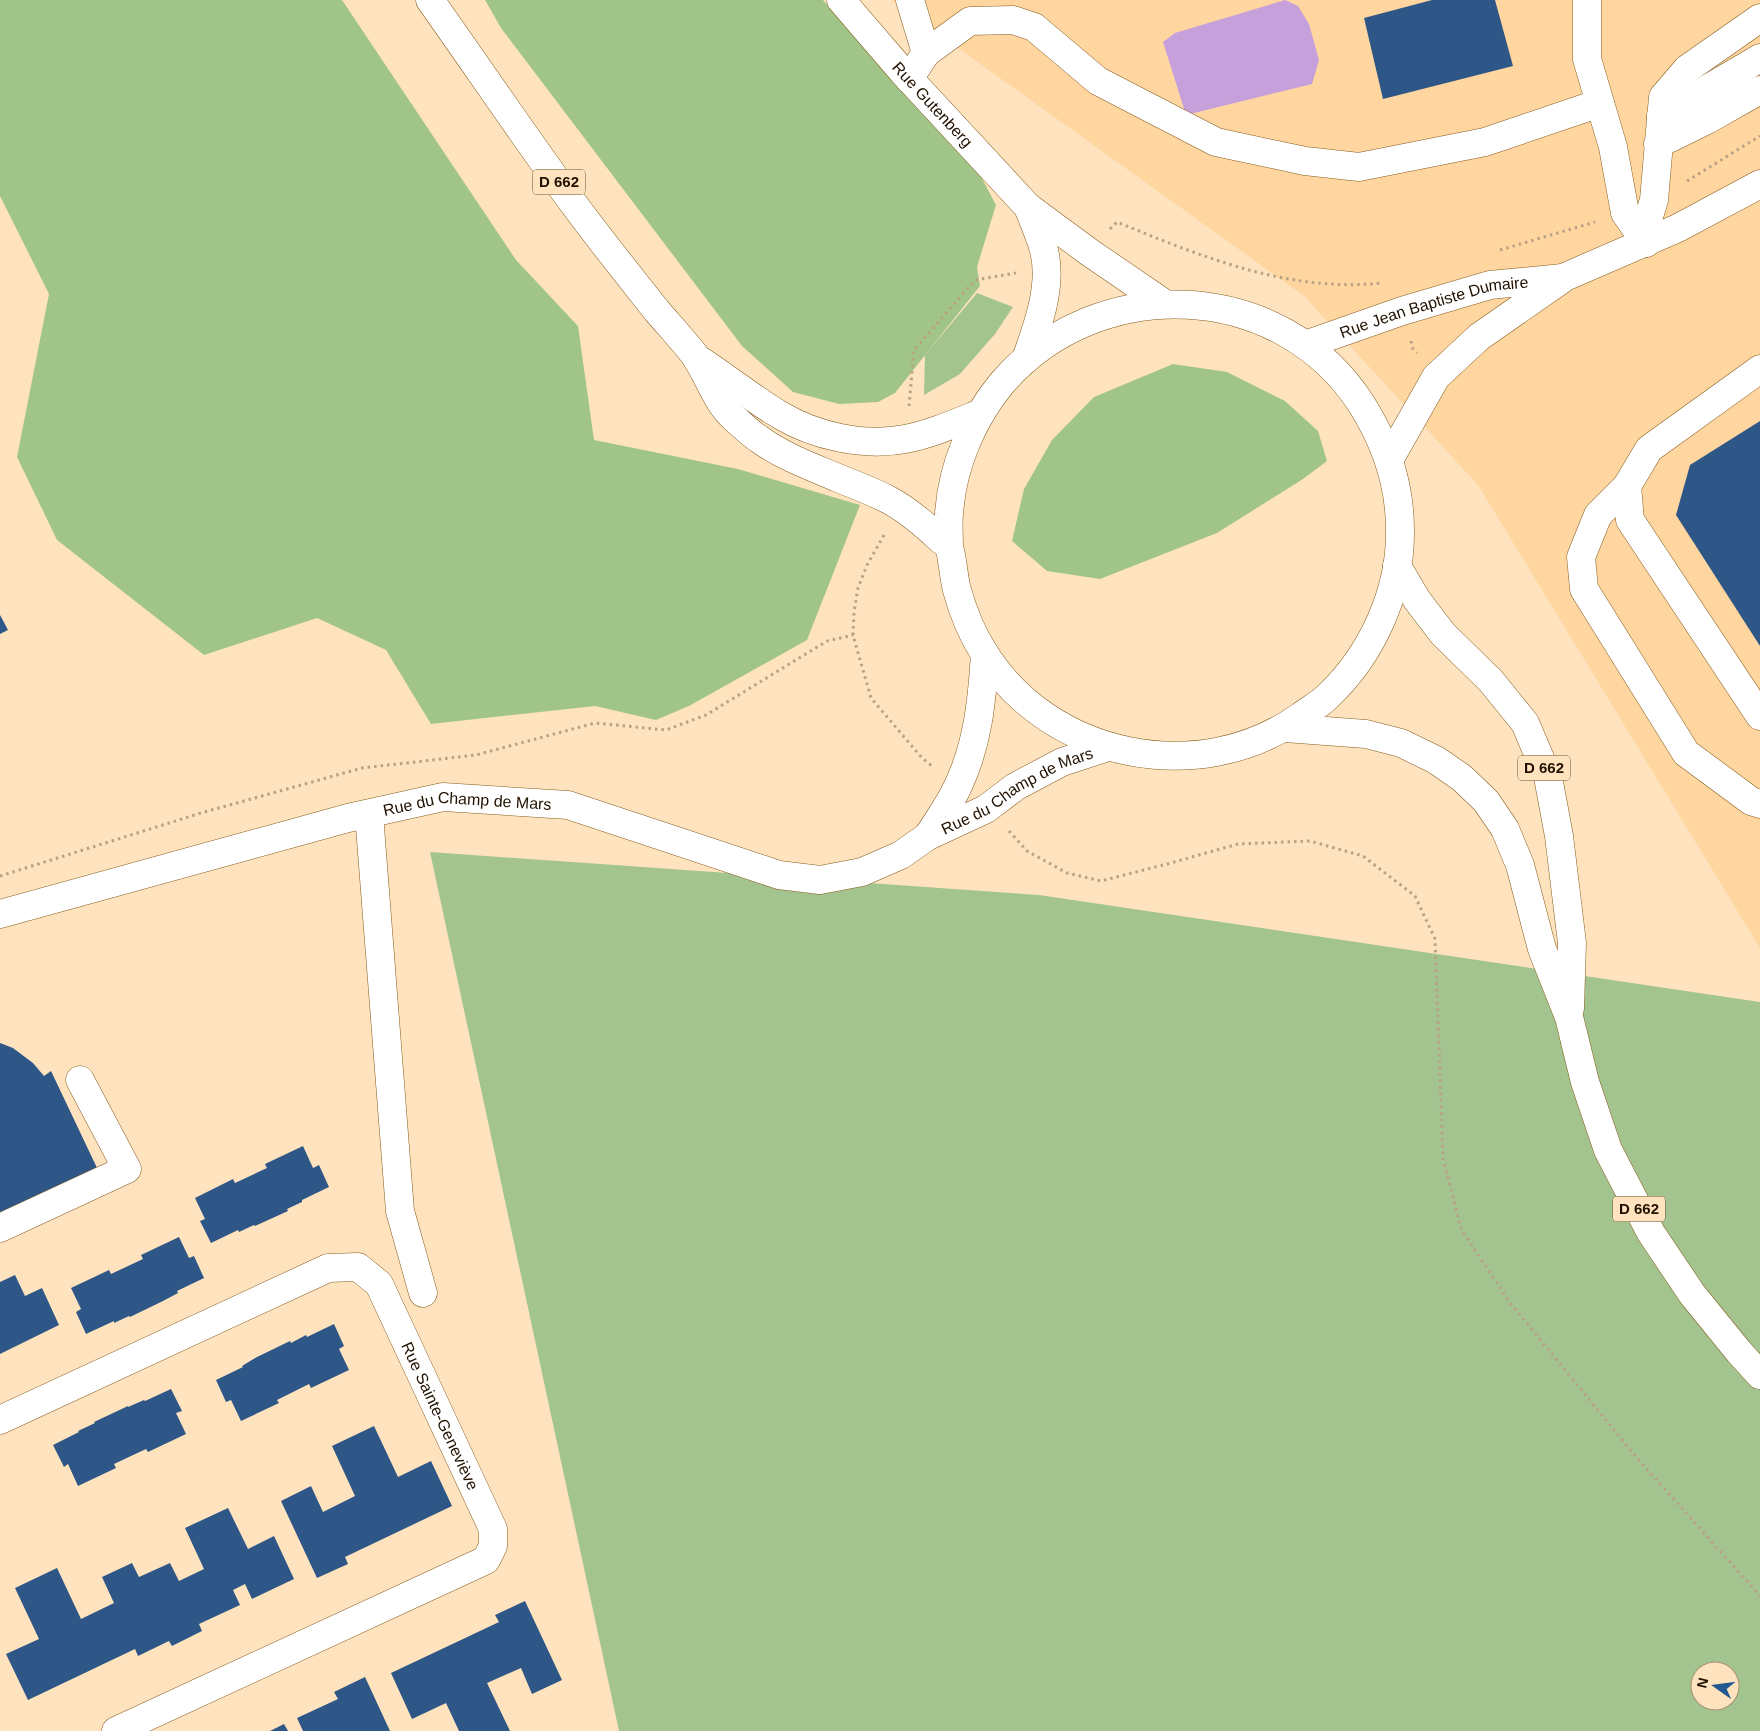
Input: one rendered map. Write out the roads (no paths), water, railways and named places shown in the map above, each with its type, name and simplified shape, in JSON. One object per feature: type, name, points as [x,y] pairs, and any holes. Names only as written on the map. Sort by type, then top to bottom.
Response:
[{"type":"main road","name":"D 662","points":[[430,0],[578,209],[655,308],[696,357],[727,412],[761,441],[798,461],[893,502],[922,523],[949,547]]},
{"type":"main road","name":"Rue Gutenberg","points":[[841,0],[909,79],[1028,207],[1165,304]]},
{"type":"main road","points":[[910,0],[926,53]]},
{"type":"main road","points":[[1587,0],[1587,59],[1613,147],[1625,213],[1646,243]]},
{"type":"main road","points":[[1646,243],[1649,216],[1654,200],[1663,97],[1687,69],[1760,18]]},
{"type":"main road","points":[[909,79],[926,53],[970,22],[1013,20],[1034,27],[1098,81],[1216,142],[1304,161],[1359,167],[1486,142],[1600,103]]},
{"type":"main road","points":[[1661,116],[1760,58]]},
{"type":"main road","points":[[1658,144],[1707,120],[1760,90]]},
{"type":"main road","name":"Rue Jean Baptiste Dumaire","points":[[1389,460],[1436,377],[1479,337],[1565,277],[1678,228],[1760,185]]},
{"type":"main road","name":"Rue Gutenberg","points":[[1026,359],[1041,318],[1046,276],[1044,248],[1028,207]]},
{"type":"main road","name":"Rue Jean Baptiste Dumaire","points":[[1304,345],[1402,311],[1490,285],[1565,277]]},
{"type":"main road","points":[[1165,304],[1202,305],[1239,313],[1273,326],[1304,345],[1332,368],[1356,396],[1375,426],[1389,460],[1398,495],[1400,530],[1398,566],[1384,615],[1359,660],[1326,698],[1285,728],[1243,746],[1199,756],[1153,756],[1108,747],[1072,733],[1039,712],[1009,686],[985,654],[967,620],[955,584],[949,547],[949,512],[954,478],[965,444],[981,413],[1001,384],[1026,359],[1057,337],[1091,320],[1127,308],[1165,304]]},
{"type":"main road","name":"D 662","points":[[696,357],[780,416],[813,430],[845,439],[904,440],[981,413]]},
{"type":"main road","points":[[1760,369],[1649,449],[1627,486],[1598,515],[1581,557],[1584,589],[1686,753],[1751,801],[1760,804]]},
{"type":"main road","points":[[1627,486],[1630,520],[1760,716]]},
{"type":"main road","name":"D 662","points":[[1398,566],[1416,600],[1438,627],[1491,681],[1525,724],[1548,777],[1559,836],[1572,943],[1569,1017]]},
{"type":"main road","name":"Rue du Champ de Mars","points":[[928,836],[958,787],[975,741],[982,698],[985,654]]},
{"type":"main road","name":"D 662","points":[[1285,728],[1366,734],[1401,743],[1436,760],[1462,778],[1486,801],[1505,829],[1520,865],[1542,949],[1569,1017],[1585,1082],[1608,1150],[1651,1233],[1692,1294],[1739,1352],[1760,1374]]},
{"type":"main road","name":"Rue du Champ de Mars","points":[[0,914],[369,814],[443,797],[568,805],[779,875],[820,880],[862,872],[901,855],[928,836],[986,809],[1015,787],[1062,762],[1108,747]]},
{"type":"main road","points":[[369,814],[400,1211],[423,1292]]},
{"type":"main road","points":[[0,1228],[127,1169],[80,1080]]},
{"type":"main road","name":"Rue Sainte-Geneviève","points":[[0,1420],[328,1268],[358,1267],[379,1284],[493,1529],[494,1546],[486,1560],[116,1731]]}]
